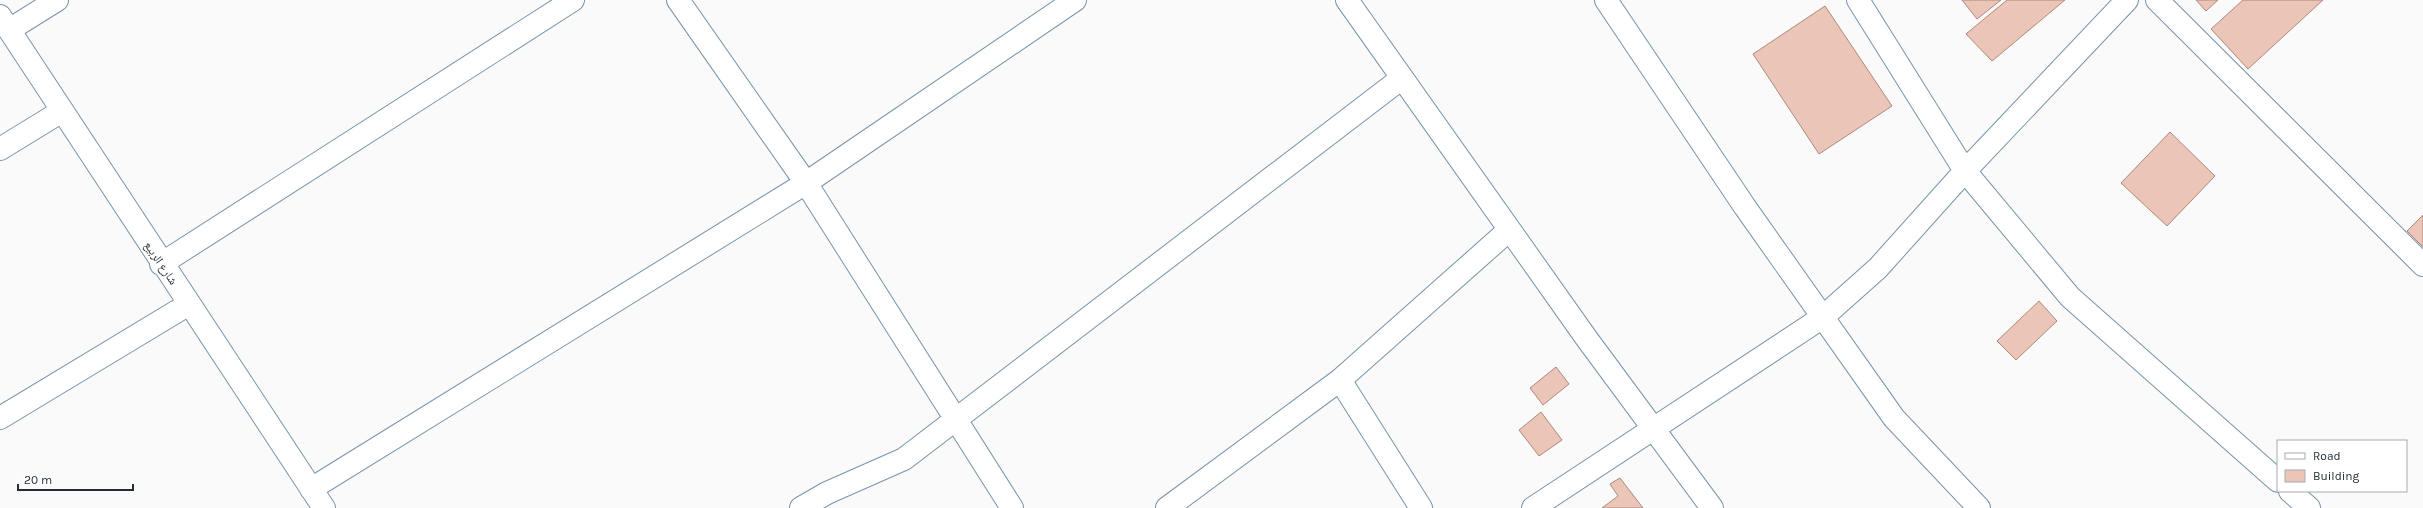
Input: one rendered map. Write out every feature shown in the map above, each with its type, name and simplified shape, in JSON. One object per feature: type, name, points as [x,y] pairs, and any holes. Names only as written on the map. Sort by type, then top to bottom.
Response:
[{"type":"street","points":[[5,23],[57,0]]},
{"type":"street","points":[[161,264],[573,0]]},
{"type":"street","points":[[678,0],[806,183],[1012,508]]},
{"type":"street","points":[[311,489],[806,183],[1075,0]]},
{"type":"street","points":[[1347,0],[1509,230],[1712,508]]},
{"type":"street","points":[[1606,0],[1740,201],[1894,418],[1979,508]]},
{"type":"street","points":[[1858,0],[1965,171],[2070,297],[2277,480]]},
{"type":"street","points":[[1533,508],[1654,430],[1823,317],[1878,268],[1965,171],[2127,0]]},
{"type":"street","points":[[2157,0],[2423,265]]},
{"type":"street","name":"شارع الربيع","points":[[5,23],[161,264],[324,508]]},
{"type":"street","points":[[801,508],[827,493],[904,459],[1402,78]]},
{"type":"street","points":[[0,149],[62,110]]},
{"type":"street","points":[[1167,508],[1340,380],[1509,230]]},
{"type":"street","points":[[0,418],[189,304]]},
{"type":"street","points":[[1340,380],[1421,508]]},
{"type":"street","points":[[2291,492],[2309,508]]},
{"type":"building","points":[[1962,0],[2001,0],[1977,19]]},
{"type":"building","points":[[2007,0],[2065,0],[1992,61],[1966,34]]},
{"type":"building","points":[[2196,0],[2218,0],[2206,11]]},
{"type":"building","points":[[2243,0],[2323,0],[2248,69],[2211,29]]},
{"type":"building","points":[[1825,6],[1892,106],[1819,154],[1753,54]]},
{"type":"building","points":[[2170,132],[2215,176],[2167,226],[2121,183]]},
{"type":"building","points":[[2423,215],[2423,247],[2407,231]]},
{"type":"building","points":[[2039,301],[2057,321],[2016,360],[1997,341]]},
{"type":"building","points":[[1556,367],[1569,384],[1543,405],[1530,388]]},
{"type":"building","points":[[1541,412],[1562,440],[1539,456],[1519,430]]},
{"type":"building","points":[[1620,478],[1643,508],[1602,508],[1618,496],[1610,484]]}]
